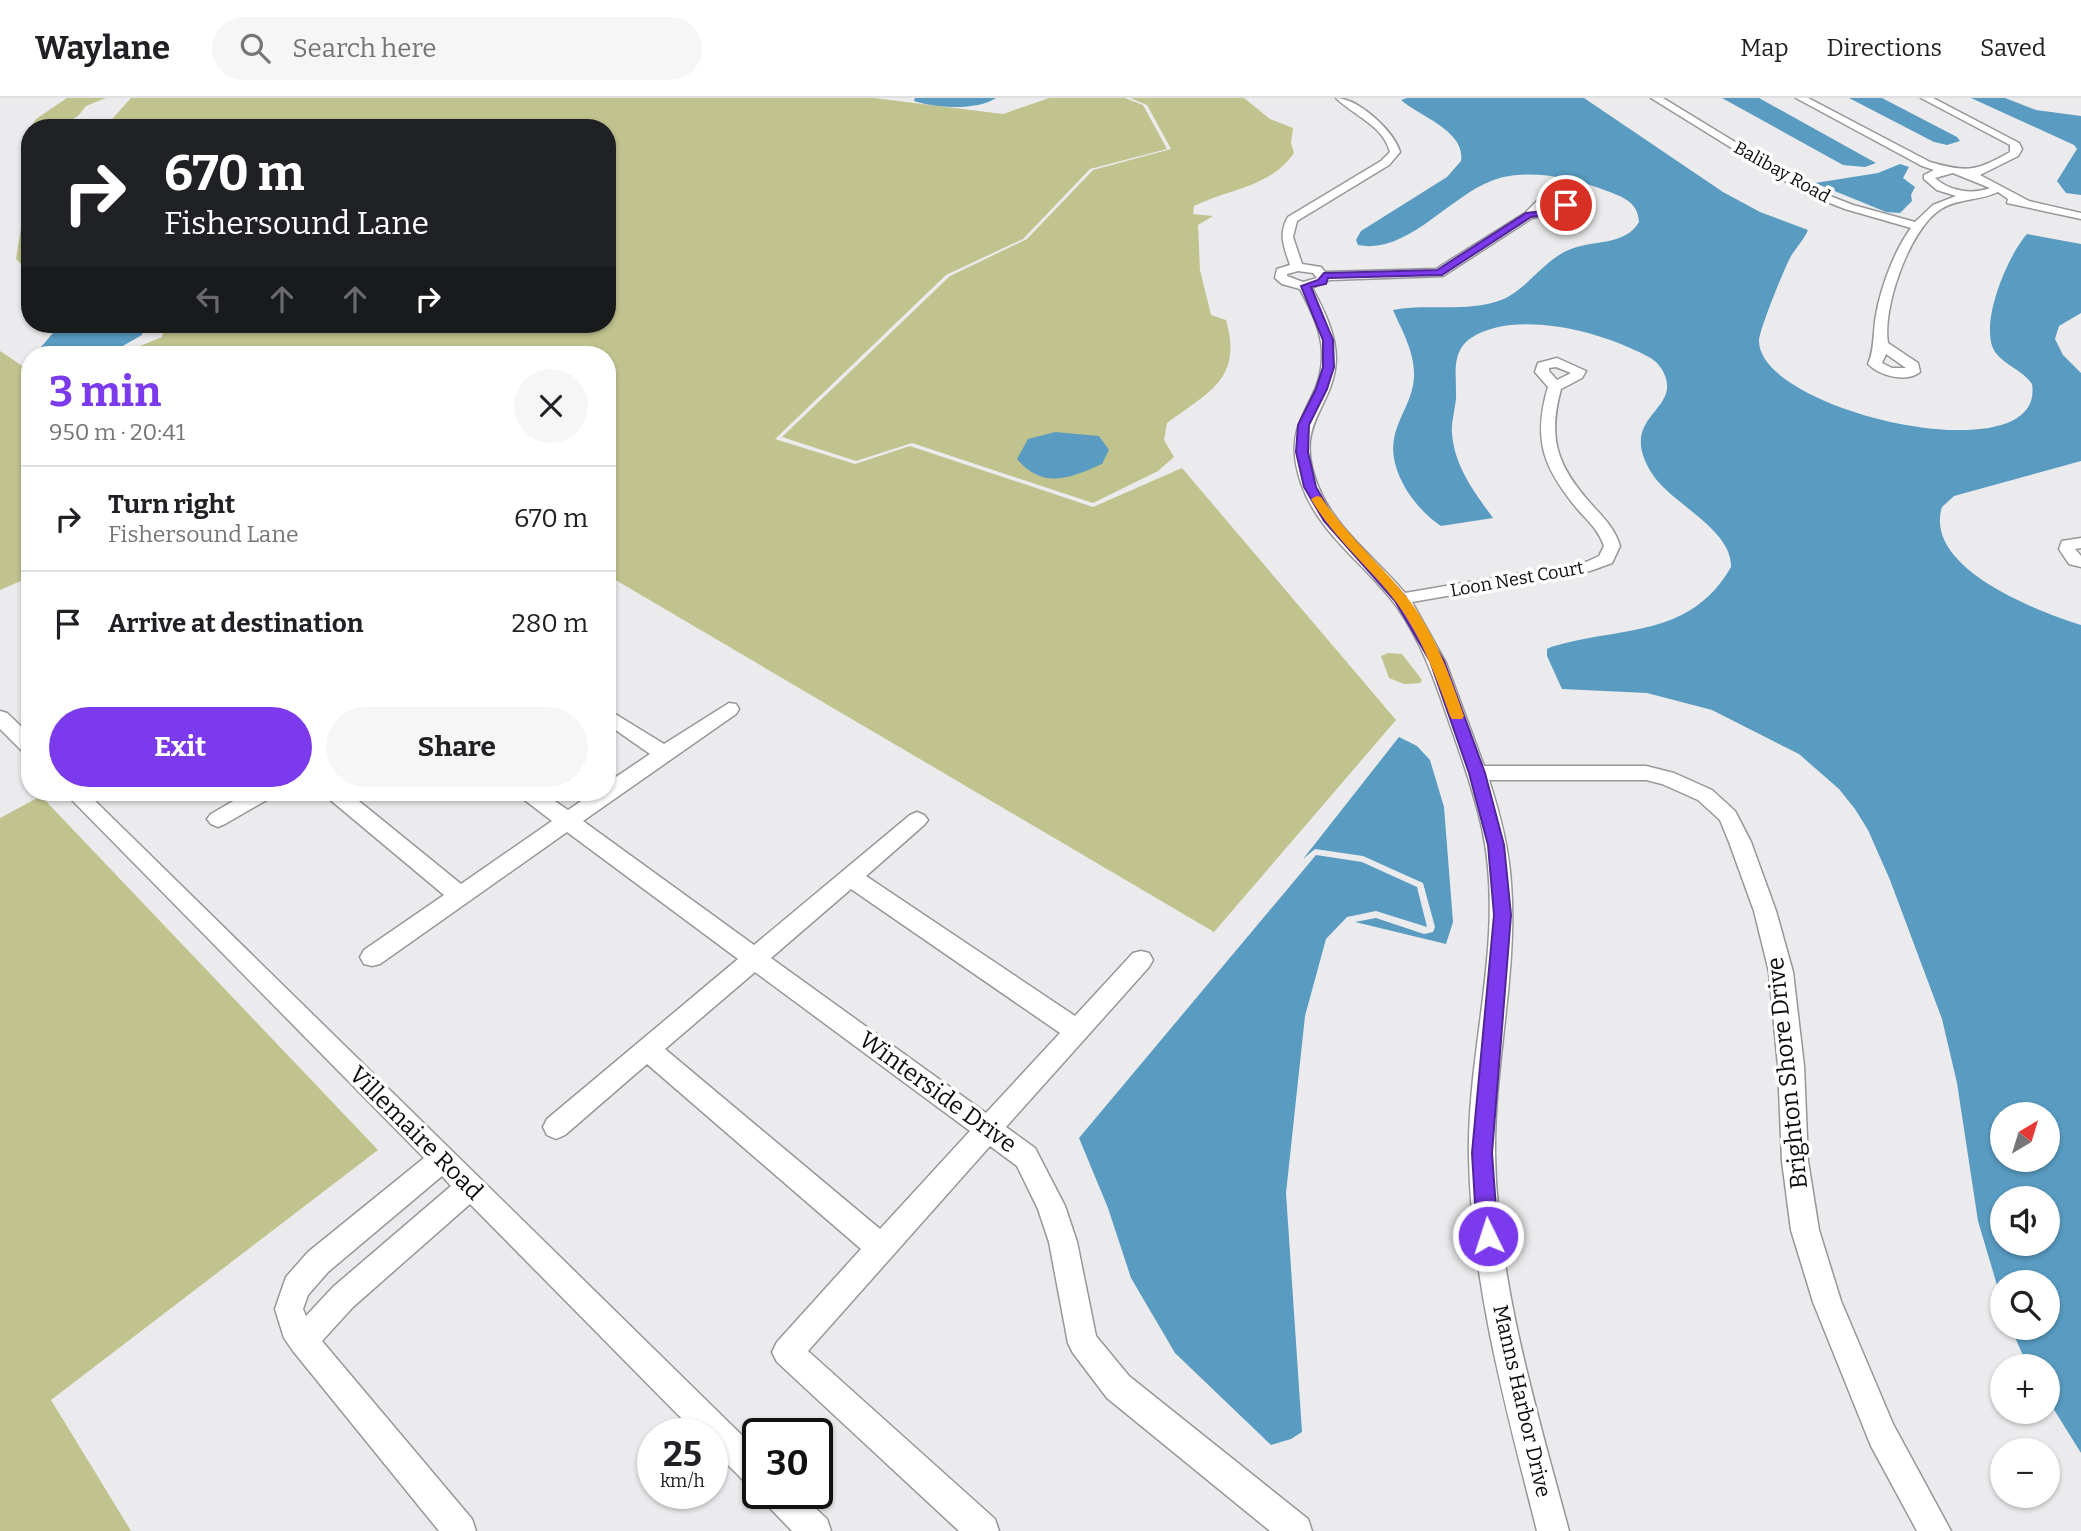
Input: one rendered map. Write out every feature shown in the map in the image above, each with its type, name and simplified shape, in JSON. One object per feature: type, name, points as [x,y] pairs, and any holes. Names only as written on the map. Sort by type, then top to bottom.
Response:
[{"type":"street","name":"Manns Harbor Drive","points":[[1341,98],[1387,134],[1394,142],[1395,152],[1385,163],[1293,219],[1286,229],[1286,241],[1309,276],[1328,340],[1329,367],[1322,389],[1304,425],[1302,452],[1310,487],[1328,518],[1401,599],[1437,661],[1477,773],[1496,845],[1503,915],[1482,1153],[1488,1236],[1505,1344],[1553,1531]]},
{"type":"street","name":"Balibay Road","points":[[1656,98],[1808,191],[1918,226]]},
{"type":"street","points":[[1801,98],[1928,169],[1983,175],[2017,149],[2014,143],[1926,98]]},
{"type":"street","points":[[1928,169],[1929,180],[1939,187],[2081,216]]},
{"type":"street","points":[[1983,175],[1996,189],[2025,204]]},
{"type":"street","points":[[1882,345],[1880,333],[1900,250],[1934,203],[1939,187]]},
{"type":"street","points":[[1978,194],[1996,189]]},
{"type":"street","points":[[1934,203],[1954,203],[1966,193]]},
{"type":"street","points":[[1309,276],[1439,273],[1529,215]]},
{"type":"street","name":"Loon Nest Court","points":[[1401,599],[1560,572],[1590,566],[1606,559],[1612,546],[1607,531],[1564,483],[1552,462],[1546,419],[1555,387]]},
{"type":"street","points":[[2081,543],[2068,545],[2067,549],[2075,560],[2081,562]]},
{"type":"street","points":[[616,788],[729,709]]},
{"type":"street","points":[[0,718],[21,737]]},
{"type":"street","points":[[616,721],[665,754]]},
{"type":"street","name":"Brighton Shore Drive","points":[[1477,773],[1646,773],[1667,778],[1705,795],[1728,816],[1765,911],[1781,972],[1791,1066],[1795,1161],[1805,1230],[1827,1302],[1882,1435],[1935,1531]]},
{"type":"street","name":"Villemaire Road","points":[[83,801],[742,1458]]},
{"type":"street","points":[[218,819],[249,801]]},
{"type":"street","points":[[345,801],[461,896]]},
{"type":"street","name":"Winterside Drive","points":[[541,801],[1026,1157],[1051,1206],[1063,1242],[1083,1343],[1118,1387],[1296,1531]]},
{"type":"street","points":[[372,957],[597,801]]},
{"type":"street","points":[[556,1127],[917,820]]},
{"type":"street","points":[[850,877],[1077,1031]]},
{"type":"street","points":[[983,1531],[788,1352],[1140,960]]},
{"type":"street","points":[[647,1049],[881,1248]]},
{"type":"street","points":[[442,1159],[318,1262],[296,1287],[289,1309],[294,1328],[303,1341],[460,1531]]},
{"type":"street","points":[[303,1341],[343,1297],[470,1187]]},
{"type":"street","points":[[793,1509],[816,1531]]},
{"type":"green space","points":[[67,98],[106,98],[86,106],[73,119],[36,119]]},
{"type":"green space","points":[[131,98],[874,98],[1003,114],[1049,98],[1125,98],[1143,105],[1167,149],[1090,169],[1023,239],[946,275],[775,439],[855,464],[910,446],[1093,507],[1182,468],[1396,720],[1214,932],[616,580],[616,346],[140,346],[162,337],[163,333],[616,333],[616,119],[112,119]]},
{"type":"green space","points":[[1130,98],[1244,98],[1270,119],[1293,128],[1291,143],[1294,153],[1274,173],[1249,186],[1194,206],[1193,214],[1213,216],[1198,225],[1200,270],[1211,315],[1226,320],[1230,357],[1219,382],[1167,423],[1164,440],[1174,457],[1158,471],[1093,503],[912,443],[856,461],[782,437],[950,276],[1027,239],[1093,170],[1171,149],[1147,105]]},
{"type":"green space","points":[[21,228],[21,264],[16,259]]},
{"type":"green space","points":[[0,351],[21,365],[21,581],[0,590]]},
{"type":"green space","points":[[1388,653],[1402,654],[1422,680],[1420,683],[1404,684],[1389,678],[1381,656]]},
{"type":"green space","points":[[32,801],[46,801],[378,1150],[51,1400],[131,1531],[0,1531],[0,818]]},
{"type":"water","points":[[915,98],[996,98],[967,107],[944,107],[914,101]]},
{"type":"water","points":[[1584,98],[1723,192],[1760,212],[1808,230],[1788,262],[1760,335],[1759,341],[1771,367],[1804,391],[1849,410],[1901,424],[1952,430],[1996,426],[2025,412],[2032,384],[1999,357],[1991,340],[1990,325],[1997,291],[2019,244],[2027,234],[2081,244],[2081,313],[2059,326],[2055,339],[2063,355],[2081,373],[2081,461],[1954,496],[1942,507],[1941,529],[1950,549],[1966,567],[1988,584],[2013,598],[2081,625],[2081,1453],[2060,1419],[2060,1354],[2022,1354],[2016,1340],[2060,1340],[2060,1270],[1993,1270],[1978,1221],[1957,1083],[1942,1019],[1890,880],[1868,830],[1855,809],[1839,789],[1799,754],[1712,710],[1647,693],[1562,689],[1547,656],[1547,649],[1551,647],[1651,626],[1674,618],[1695,607],[1714,590],[1731,567],[1729,553],[1721,540],[1660,483],[1651,472],[1642,452],[1641,437],[1645,425],[1666,394],[1667,382],[1661,368],[1651,359],[1630,348],[1572,329],[1529,324],[1488,330],[1465,343],[1458,355],[1452,433],[1461,468],[1493,518],[1441,526],[1422,510],[1399,476],[1393,451],[1394,439],[1411,393],[1414,368],[1407,342],[1393,310],[1474,306],[1501,300],[1519,289],[1561,254],[1580,246],[1617,239],[1633,230],[1639,222],[1633,205],[1613,193],[1565,178],[1519,175],[1491,181],[1475,189],[1427,223],[1393,241],[1376,246],[1358,245],[1356,240],[1361,231],[1447,177],[1461,161],[1461,150],[1449,133],[1401,100]]},
{"type":"water","points":[[1722,98],[1759,98],[1876,163],[1865,167],[1843,165]]},
{"type":"water","points":[[1849,98],[1882,98],[1960,141],[1947,145],[1934,142]]},
{"type":"water","points":[[1971,98],[2005,98],[2036,110],[2081,116],[2081,195],[2066,193],[2057,181],[2077,149],[2074,145]]},
{"type":"water","points":[[1900,164],[1909,167],[1903,178],[1915,187],[1911,195],[1912,201],[1900,213],[1886,212],[1815,183],[1878,173]]},
{"type":"water","points":[[53,333],[142,333],[123,346],[42,346]]},
{"type":"water","points":[[1055,432],[1099,436],[1109,450],[1102,464],[1068,477],[1047,478],[1037,475],[1017,459],[1028,439]]},
{"type":"water","points":[[1399,737],[1417,746],[1430,760],[1444,807],[1453,922],[1446,944],[1355,922],[1376,918],[1424,934],[1433,932],[1435,927],[1423,883],[1363,856],[1315,849],[1303,859]]},
{"type":"water","points":[[1316,855],[1362,862],[1417,887],[1427,927],[1376,911],[1347,917],[1326,939],[1305,1016],[1286,1193],[1302,1432],[1291,1439],[1271,1445],[1175,1353],[1131,1278],[1108,1208],[1079,1138]]},
{"type":"slow traffic","points":[[1317,499],[1328,518],[1401,599],[1418,624],[1437,661],[1457,716]]},
{"type":"route","points":[[1488,1236],[1482,1153],[1486,1079],[1503,915],[1496,845],[1477,773],[1437,661],[1418,624],[1401,599],[1328,518],[1310,487],[1302,452],[1304,425],[1322,389],[1329,367],[1328,340],[1306,286],[1322,282],[1324,276],[1439,273],[1515,222],[1529,215],[1564,211],[1568,209],[1566,205]]}]
